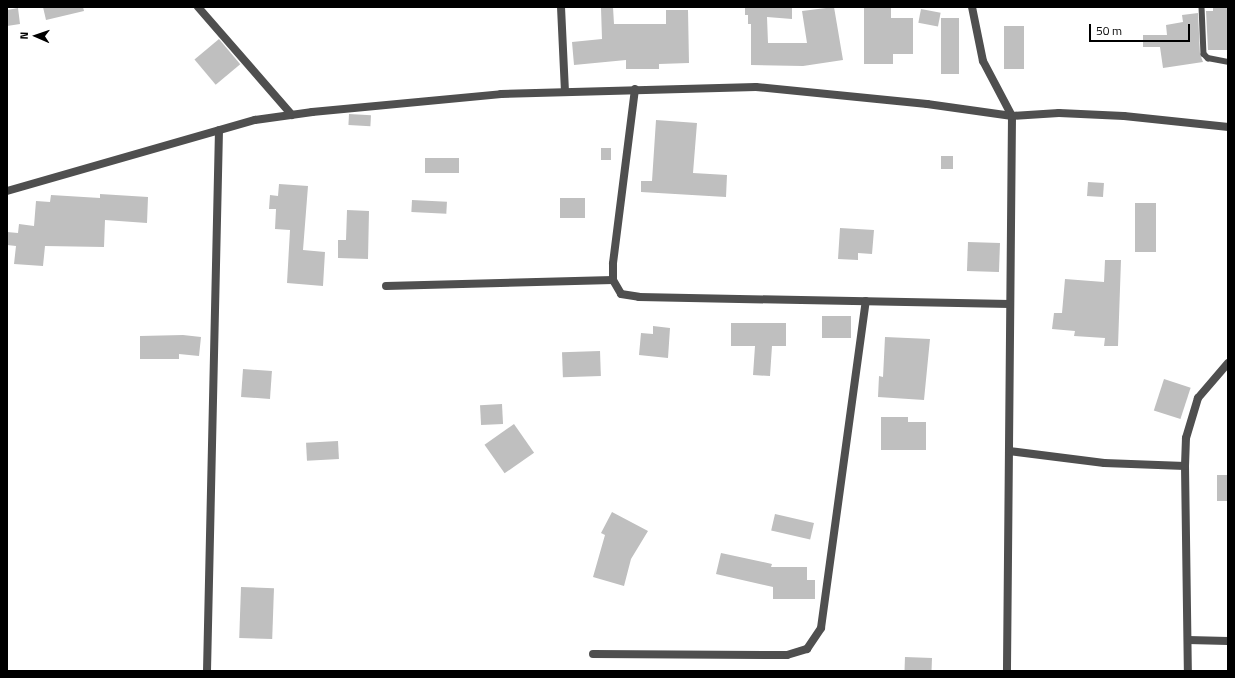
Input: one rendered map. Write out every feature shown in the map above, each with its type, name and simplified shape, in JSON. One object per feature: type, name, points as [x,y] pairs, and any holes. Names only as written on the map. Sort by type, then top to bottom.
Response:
[{"type":"street","points":[[198,7],[292,115]]},
{"type":"street","points":[[561,7],[565,91]]},
{"type":"street","points":[[972,7],[983,60],[1012,116],[1007,671]]},
{"type":"street","points":[[7,191],[255,120],[501,94],[636,89],[756,87],[927,104],[1012,116],[1059,113],[1124,116],[1228,127]]},
{"type":"street","points":[[636,89],[613,264],[613,280],[620,294],[639,297],[1010,304]]},
{"type":"street","points":[[207,671],[219,130]]},
{"type":"street","points":[[386,286],[613,280]]},
{"type":"street","points":[[593,654],[787,655],[807,649],[821,628],[866,301]]},
{"type":"street","points":[[1188,671],[1185,466],[1186,438],[1198,398],[1228,363]]},
{"type":"street","points":[[1009,451],[1104,463],[1185,466]]},
{"type":"street","points":[[1188,640],[1228,641]]},
{"type":"lane","points":[[1202,7],[1204,54],[1208,58],[1228,62]]},
{"type":"building","points":[[43,7],[83,7],[84,11],[46,20]]},
{"type":"building","points":[[613,7],[614,24],[666,24],[666,10],[688,10],[689,63],[659,64],[659,69],[626,69],[626,60],[574,65],[572,42],[602,39],[601,8]]},
{"type":"building","points":[[745,7],[792,7],[792,19],[767,17],[768,43],[807,43],[802,11],[834,7],[843,60],[803,66],[751,65],[751,24],[748,24],[748,15],[745,15]]},
{"type":"building","points":[[864,7],[891,7],[891,18],[913,18],[913,54],[893,54],[893,64],[864,64]]},
{"type":"building","points":[[18,8],[20,24],[7,26],[7,10]]},
{"type":"building","points":[[1213,8],[1228,8],[1228,50],[1208,50],[1206,11],[1213,11]]},
{"type":"building","points":[[921,9],[941,13],[938,27],[918,23]]},
{"type":"building","points":[[1198,13],[1200,54],[1203,62],[1163,68],[1160,47],[1143,47],[1143,35],[1167,35],[1166,25],[1183,22],[1182,15]]},
{"type":"building","points":[[941,18],[959,18],[959,74],[941,74]]},
{"type":"building","points":[[1004,26],[1024,26],[1024,69],[1004,69]]},
{"type":"building","points":[[219,39],[240,64],[216,85],[194,60]]},
{"type":"building","points":[[349,114],[371,115],[370,126],[348,125]]},
{"type":"building","points":[[656,120],[697,123],[693,173],[727,175],[726,197],[641,192],[641,181],[652,181]]},
{"type":"building","points":[[601,148],[611,148],[611,160],[601,160]]},
{"type":"building","points":[[941,156],[953,156],[953,169],[941,169]]},
{"type":"building","points":[[425,158],[459,158],[459,173],[425,173]]},
{"type":"building","points":[[1088,182],[1104,183],[1103,197],[1087,196]]},
{"type":"building","points":[[279,184],[308,186],[303,250],[325,252],[323,286],[287,283],[290,230],[275,229],[276,209],[269,209],[270,195],[278,196]]},
{"type":"building","points":[[100,194],[148,197],[147,223],[105,220],[104,247],[45,246],[43,266],[14,264],[16,246],[7,245],[7,232],[18,233],[19,224],[34,226],[36,201],[50,202],[51,195],[100,198]]},
{"type":"building","points":[[560,198],[585,198],[585,218],[560,218]]},
{"type":"building","points":[[412,200],[447,202],[446,214],[411,212]]},
{"type":"building","points":[[1135,203],[1156,203],[1156,252],[1135,252]]},
{"type":"building","points":[[347,210],[369,211],[368,259],[338,258],[338,240],[346,240]]},
{"type":"building","points":[[840,228],[874,230],[872,254],[858,253],[858,260],[838,259]]},
{"type":"building","points":[[968,242],[1000,243],[999,272],[967,271]]},
{"type":"building","points":[[1105,260],[1121,260],[1118,346],[1104,346],[1105,338],[1074,336],[1075,331],[1052,329],[1054,313],[1062,313],[1065,279],[1104,282]]},
{"type":"building","points":[[822,316],[851,316],[851,338],[822,338]]},
{"type":"building","points":[[731,323],[786,323],[786,346],[772,346],[770,376],[753,375],[755,346],[731,346]]},
{"type":"building","points":[[653,326],[670,328],[668,358],[639,355],[641,333],[653,334]]},
{"type":"building","points":[[183,335],[201,337],[199,356],[179,354],[179,359],[140,359],[140,336]]},
{"type":"building","points":[[885,337],[930,339],[924,400],[878,397],[879,376],[883,377]]},
{"type":"building","points":[[600,351],[601,376],[563,377],[562,352]]},
{"type":"building","points":[[243,369],[272,371],[270,399],[241,397]]},
{"type":"building","points":[[1164,379],[1191,388],[1180,419],[1154,410]]},
{"type":"building","points":[[502,404],[503,424],[481,425],[480,405]]},
{"type":"building","points":[[881,417],[908,417],[908,422],[926,422],[926,450],[881,450]]},
{"type":"building","points":[[514,424],[534,453],[505,473],[485,445]]},
{"type":"building","points":[[338,441],[339,459],[307,461],[306,443]]},
{"type":"building","points":[[1217,475],[1228,475],[1228,501],[1217,501]]},
{"type":"building","points":[[612,512],[648,531],[631,559],[624,586],[593,577],[605,535],[601,533]]},
{"type":"building","points":[[775,514],[814,523],[810,540],[771,531]]},
{"type":"building","points":[[721,553],[772,564],[771,567],[807,567],[807,580],[815,580],[815,599],[773,599],[773,587],[716,574]]},
{"type":"building","points":[[241,587],[274,588],[272,639],[239,638]]},
{"type":"building","points":[[905,657],[932,658],[932,671],[905,671]]}]
